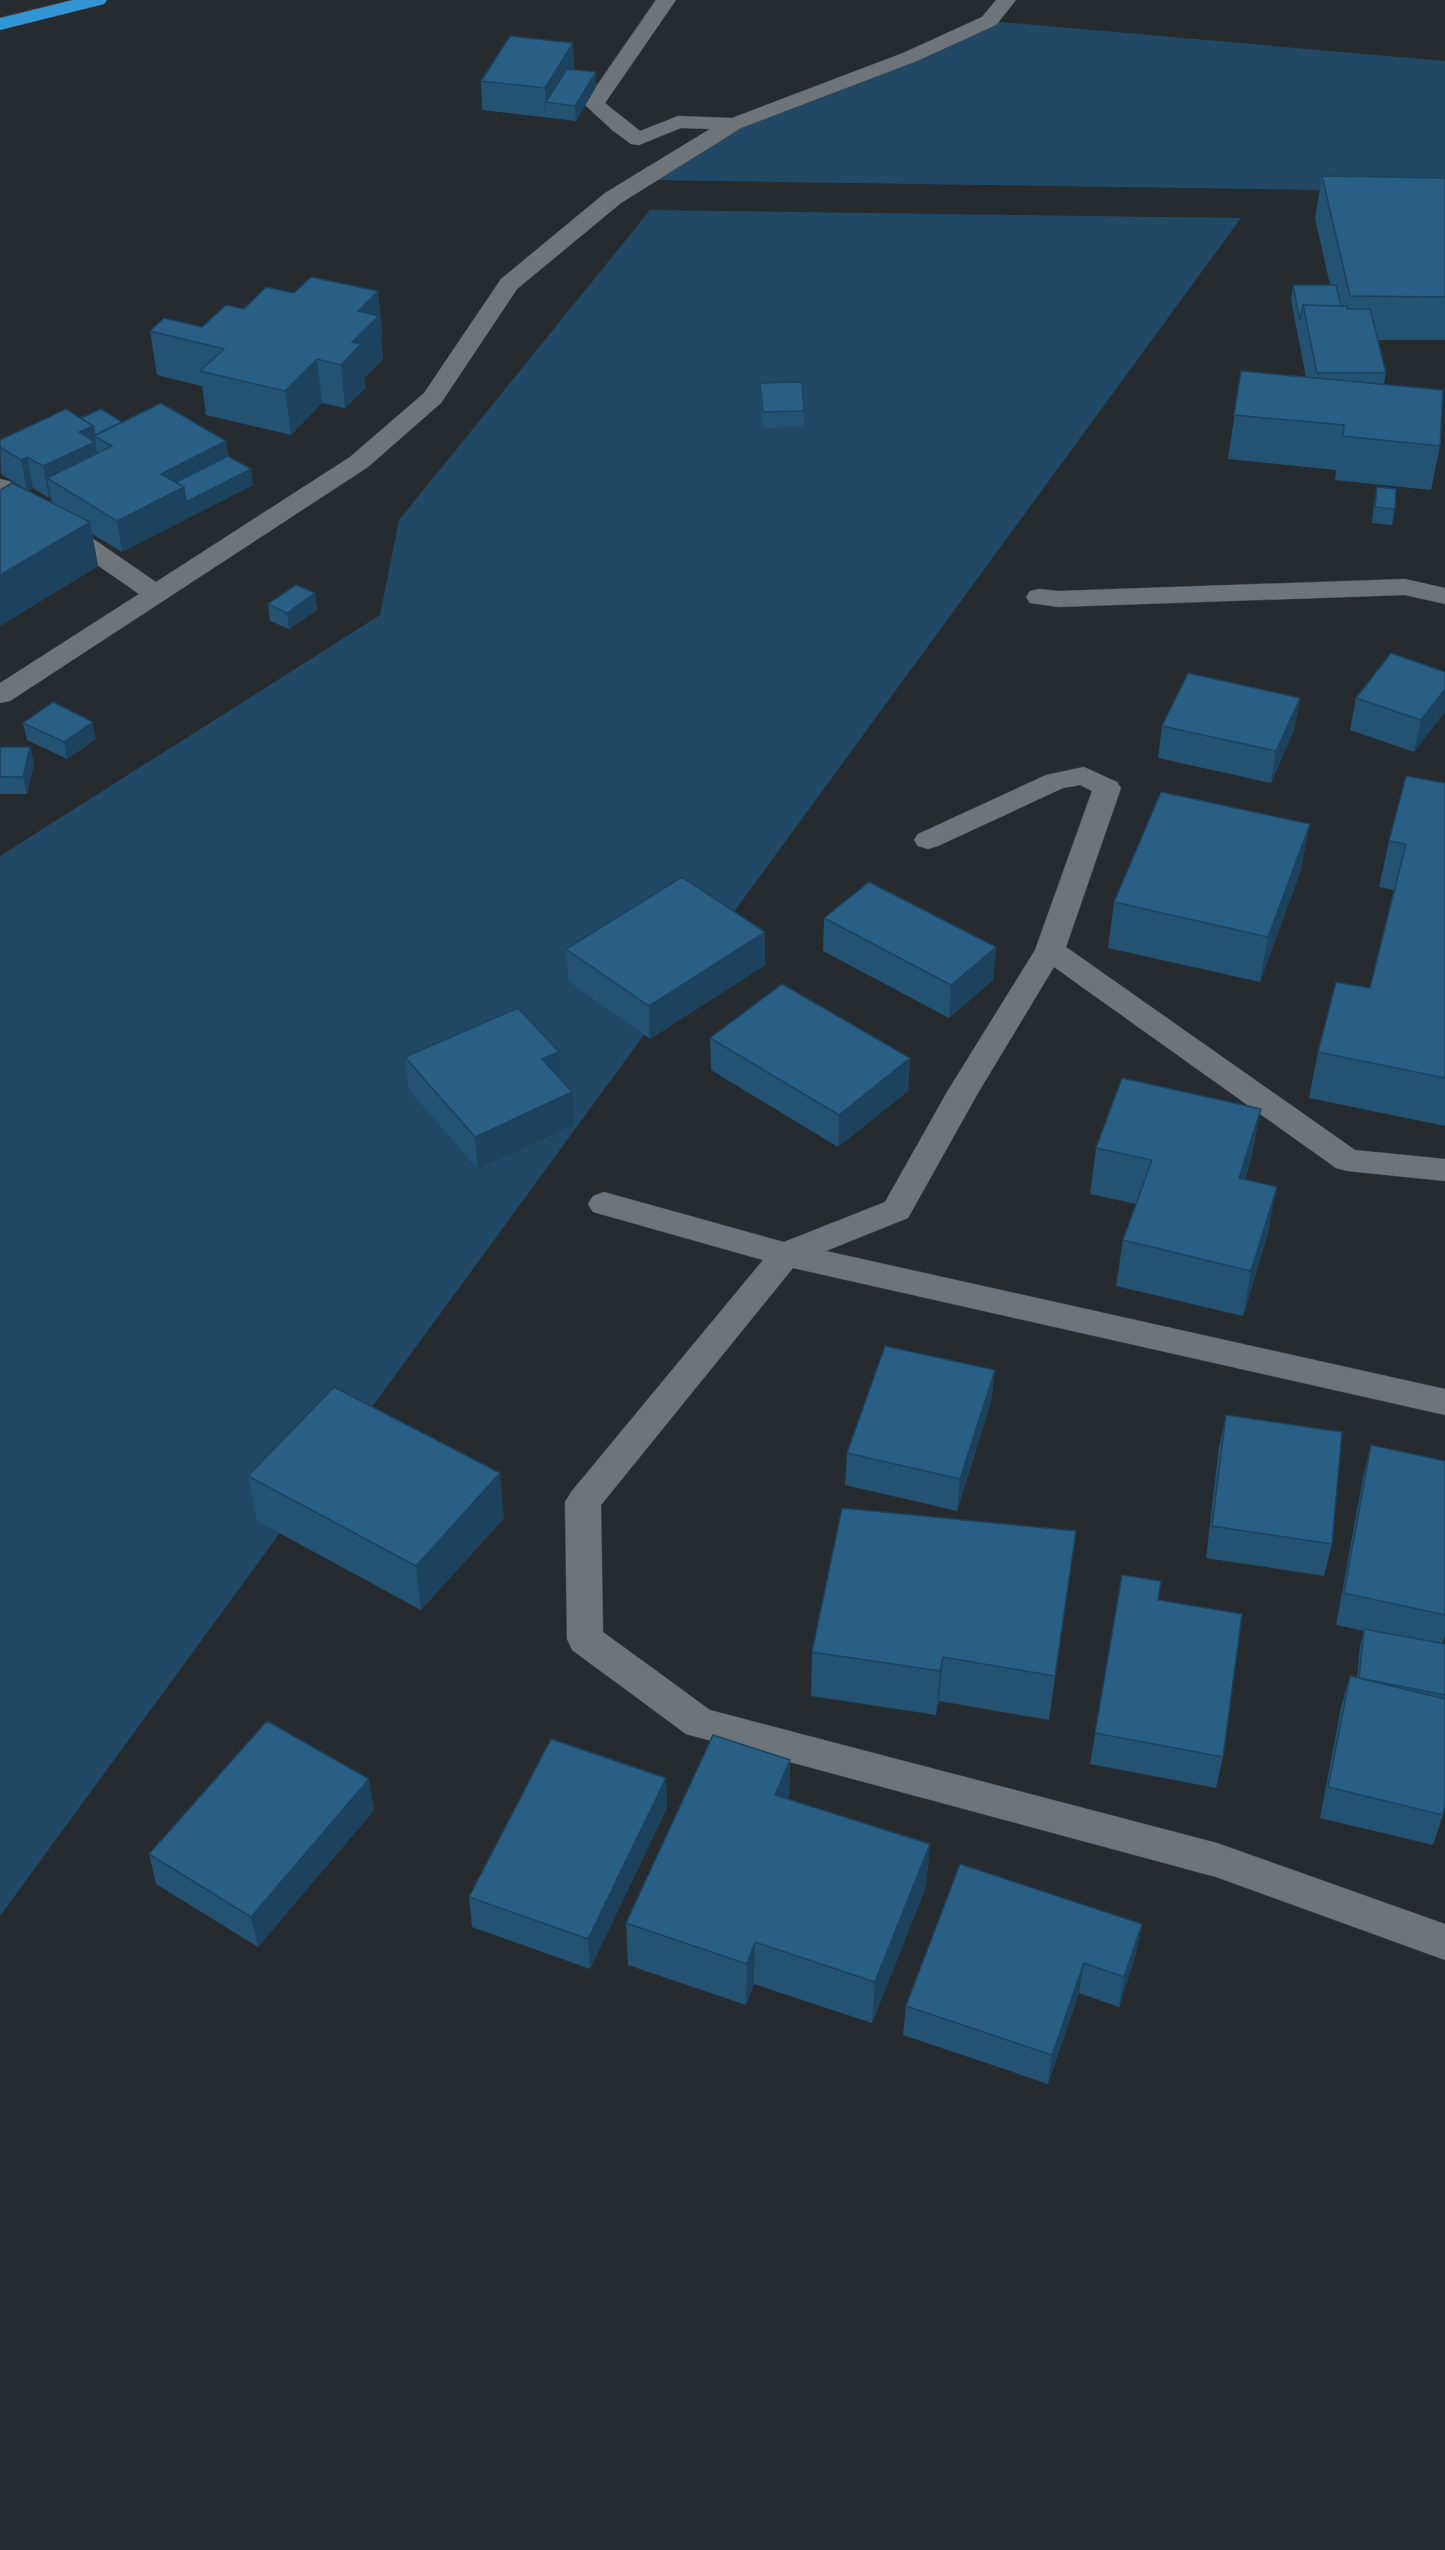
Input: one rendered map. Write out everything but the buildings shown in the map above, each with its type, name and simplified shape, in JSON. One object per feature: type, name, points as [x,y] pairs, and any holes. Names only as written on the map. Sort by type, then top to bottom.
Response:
[{"type":"highway","points":[[0,24],[97,0]]},
{"type":"street","points":[[666,0],[594,104],[619,126],[639,139],[678,122],[734,124]]},
{"type":"street","points":[[0,695],[359,462],[433,398],[509,284],[612,198],[734,124],[910,57],[989,21],[1006,0]]},
{"type":"street","points":[[0,486],[155,593]]},
{"type":"street","points":[[1039,597],[1058,599],[1405,587],[1445,596]]},
{"type":"street","points":[[927,840],[1056,781],[1084,776],[1107,788],[1050,950],[963,1092],[897,1210],[786,1254],[583,1502],[585,1640],[699,1723],[1217,1860],[1445,1942]]},
{"type":"street","points":[[1050,950],[1347,1160],[1445,1170]]},
{"type":"street","points":[[604,1204],[786,1254],[1445,1402]]},
{"type":"shaded area","points":[[989,21],[1445,61],[1445,192],[655,180],[734,124]]},
{"type":"shaded area","points":[[650,210],[1241,218],[0,1916],[0,856],[380,615],[399,520]]}]
